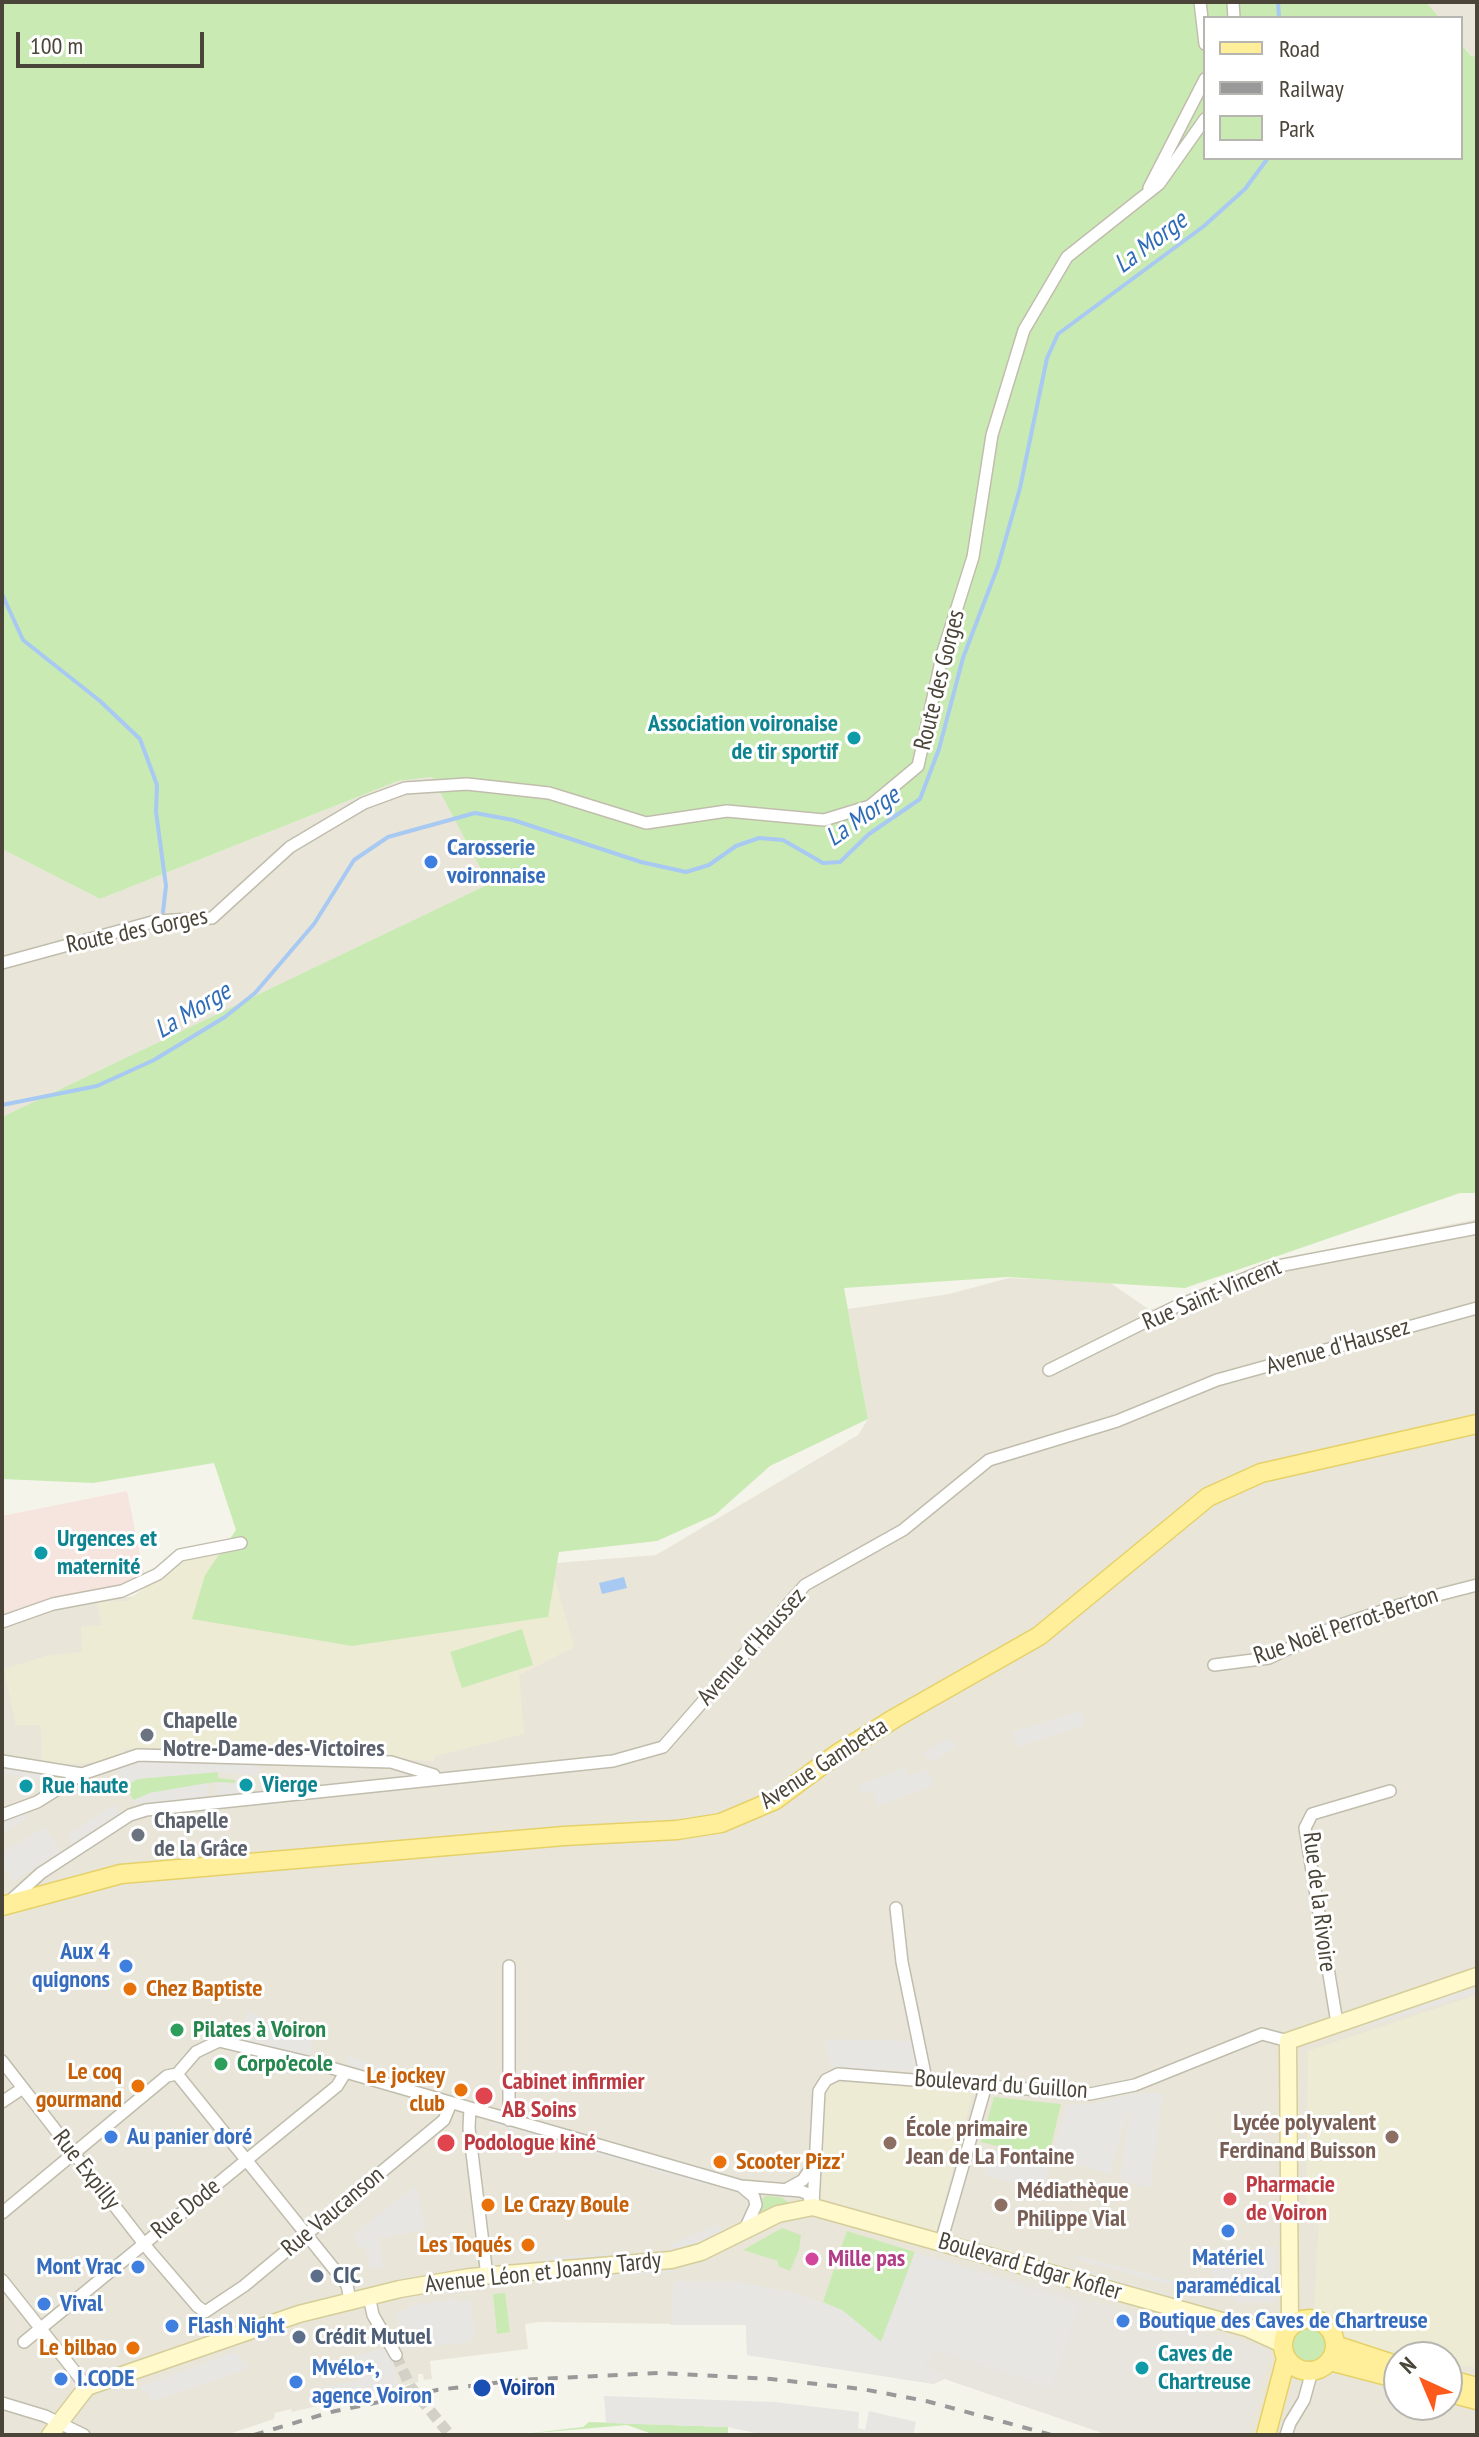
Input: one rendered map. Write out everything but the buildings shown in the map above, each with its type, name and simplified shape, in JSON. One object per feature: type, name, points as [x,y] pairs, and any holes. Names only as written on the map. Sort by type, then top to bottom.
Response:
[{"type":"main road","name":"Avenue Gambetta","points":[[4,1905],[121,1874],[564,1836],[677,1830],[721,1823],[775,1800],[895,1718],[1039,1636],[1208,1497],[1261,1473],[1477,1424]]},
{"type":"main road","points":[[1290,2335],[1325,2323],[1333,2353]]},
{"type":"main road","points":[[1290,2335],[1307,2371]]},
{"type":"main road","points":[[1266,2435],[1290,2335]]},
{"type":"main road","points":[[1333,2353],[1383,2373]]},
{"type":"main road","points":[[1277,2399],[1307,2371],[1333,2353],[1383,2363]]},
{"type":"street","points":[[1200,2],[1203,27]]},
{"type":"street","points":[[1149,189],[1203,83]]},
{"type":"street","name":"Route des Gorges","points":[[2,963],[156,921],[212,918],[290,847],[364,803],[405,788],[467,784],[549,793],[646,823],[727,811],[824,820],[870,806],[918,766],[943,652],[973,557],[992,435],[1024,330],[1067,257],[1159,184],[1203,122]]},
{"type":"street","name":"Rue Saint-Vincent","points":[[1049,1370],[1175,1307],[1282,1264],[1477,1228]]},
{"type":"street","name":"Avenue d'Haussez","points":[[4,1905],[26,1884],[130,1815],[155,1809],[613,1761],[663,1747],[805,1585],[903,1530],[989,1460],[1117,1421],[1217,1380],[1477,1308]]},
{"type":"street","points":[[2,1622],[53,1604],[122,1591],[158,1574],[180,1555],[241,1543]]},
{"type":"street","name":"Rue Noël Perrot-Berton","points":[[1214,1665],[1269,1658],[1332,1628],[1403,1604],[1477,1585]]},
{"type":"street","points":[[2,1815],[37,1802],[82,1774],[138,1755],[391,1762],[440,1777]]},
{"type":"street","points":[[2,1761],[82,1774]]},
{"type":"street","name":"Rue de la Rivoire","points":[[1337,2023],[1305,1828],[1312,1814],[1390,1791]]},
{"type":"street","points":[[896,1908],[902,1962],[926,2079]]},
{"type":"street","points":[[509,1966],[509,2120]]},
{"type":"street","points":[[1290,2335],[1288,2041],[1477,1976]]},
{"type":"street","name":"Boulevard du Guillon","points":[[813,2207],[819,2091],[826,2080],[838,2074],[1104,2093],[1135,2085],[1262,2034],[1288,2041]]},
{"type":"street","points":[[2,2213],[167,2076],[176,2074],[196,2052],[219,2041],[328,2067],[741,2186],[781,2192],[813,2207]]},
{"type":"street","name":"Rue Expilly","points":[[2,2061],[19,2088],[72,2154],[205,2312]]},
{"type":"street","name":"Rue Dode","points":[[24,2342],[337,2086],[345,2073]]},
{"type":"street","points":[[176,2074],[347,2285],[350,2300]]},
{"type":"street","points":[[941,2242],[986,2085]]},
{"type":"street","points":[[2,2102],[19,2088]]},
{"type":"street","name":"Rue Vaucanson","points":[[205,2312],[307,2234],[444,2120],[451,2103]]},
{"type":"street","points":[[470,2108],[469,2128],[487,2276]]},
{"type":"street","points":[[781,2192],[803,2180],[815,2162]]},
{"type":"street","points":[[741,2186],[756,2205],[745,2229]]},
{"type":"street","name":"Boulevard Edgar Kofler","points":[[813,2207],[1247,2328],[1290,2335]]},
{"type":"street","name":"Avenue Léon et Joanny Tardy","points":[[87,2387],[235,2334],[350,2300],[487,2276],[671,2260],[701,2252],[792,2209],[813,2207]]},
{"type":"street","points":[[2,2280],[87,2387],[54,2429]]},
{"type":"street","points":[[369,2296],[373,2315],[396,2355]]},
{"type":"street","points":[[1286,2435],[1304,2400],[1307,2371]]},
{"type":"street","points":[[2,2403],[54,2429],[84,2435]]},
{"type":"shaded area","points":[[1426,2],[1477,2],[1477,56],[1473,58],[1463,46],[1463,16],[1438,16]]},
{"type":"shaded area","points":[[432,777],[490,884],[2,1117],[2,849],[100,899],[398,781]]},
{"type":"shaded area","points":[[1477,1219],[1477,2435],[1108,2435],[945,2379],[934,2384],[747,2355],[746,2325],[540,2322],[525,2324],[528,2349],[430,2361],[432,2379],[424,2380],[423,2374],[418,2374],[418,2382],[292,2412],[291,2409],[275,2413],[274,2419],[226,2435],[2,2435],[2,1626],[59,1604],[656,1555],[858,1435],[868,1419],[848,1309],[949,1294],[1009,1278],[1109,1282],[1150,1310],[1286,1258]]},
{"type":"shaded area","points":[[127,1491],[144,1573],[115,1587],[34,1604],[2,1618],[2,1516]]},
{"type":"shaded area","points":[[227,1553],[359,1587],[555,1579],[574,1647],[519,1675],[524,1734],[435,1756],[434,1761],[169,1747],[124,1749],[123,1754],[98,1763],[58,1764],[42,1760],[41,1725],[16,1725],[4,1669],[46,1656],[82,1652],[81,1627],[102,1625],[97,1602],[127,1601],[179,1562]]},
{"type":"shaded area","points":[[1081,1711],[1085,1725],[1017,1747],[1012,1732]]},
{"type":"shaded area","points":[[947,1738],[958,1746],[933,1761],[922,1754]]},
{"type":"shaded area","points":[[138,1755],[259,1763],[258,1776],[218,1772],[138,1779],[124,1786],[116,1763]]},
{"type":"shaded area","points":[[2,1762],[51,1771],[48,1781],[2,1773]]},
{"type":"shaded area","points":[[905,1768],[908,1776],[927,1769],[934,1785],[878,1806],[872,1790],[863,1793],[859,1785]]},
{"type":"shaded area","points":[[215,1782],[241,1784],[241,1793],[215,1796]]},
{"type":"shaded area","points":[[208,1783],[208,1798],[138,1807],[134,1800],[150,1793]]},
{"type":"shaded area","points":[[114,1804],[120,1813],[72,1844],[66,1836]]},
{"type":"shaded area","points":[[24,1809],[28,1817],[2,1834],[2,1821]]},
{"type":"shaded area","points":[[45,1827],[60,1852],[13,1882],[2,1863],[2,1853]]},
{"type":"shaded area","points":[[1477,1987],[1477,1992],[1363,2028],[1361,2023]]},
{"type":"shaded area","name":"Lycée polyvalent Ferdinand Buisson","points":[[1477,1995],[1477,2367],[1463,2366],[1463,2341],[1383,2341],[1383,2352],[1342,2339],[1336,2323],[1325,2313],[1314,2309],[1319,2224],[1306,2223],[1308,2051]]},
{"type":"shaded area","points":[[248,2011],[313,2042],[311,2060],[238,2040]]},
{"type":"shaded area","points":[[824,2039],[915,2041],[918,2071],[832,2068]]},
{"type":"shaded area","points":[[347,2055],[387,2069],[389,2080],[348,2067]]},
{"type":"shaded area","name":"École primaire Jean de La Fontaine","points":[[826,2082],[974,2088],[936,2233],[817,2197]]},
{"type":"shaded area","points":[[1163,2093],[1150,2188],[1120,2180],[1130,2103],[1110,2174],[1052,2158],[1066,2105],[1094,2104],[1131,2094]]},
{"type":"shaded area","points":[[492,2120],[706,2181],[705,2185],[490,2124]]},
{"type":"shaded area","points":[[417,2133],[420,2136],[315,2222],[313,2219]]},
{"type":"shaded area","points":[[993,2150],[1050,2162],[1043,2191],[984,2175]]},
{"type":"shaded area","points":[[416,2185],[425,2230],[380,2238],[383,2267],[369,2269],[366,2248],[361,2248],[352,2236]]},
{"type":"shaded area","points":[[716,2224],[726,2232],[698,2246],[671,2253],[669,2245]]},
{"type":"shaded area","points":[[1275,2246],[1275,2302],[1237,2303],[1233,2296],[1213,2286],[1210,2250]]},
{"type":"shaded area","name":"Caves de Chartreuse","points":[[915,2252],[1271,2350],[1247,2435],[1109,2435],[945,2379],[946,2375],[881,2342]]},
{"type":"shaded area","points":[[915,2252],[1079,2304],[1051,2388],[937,2350],[924,2364],[946,2375],[934,2384],[747,2355],[746,2325],[670,2325],[674,2281],[732,2281],[797,2293],[842,2310],[881,2342]]},
{"type":"shaded area","points":[[607,2254],[607,2258],[545,2262],[547,2257]]},
{"type":"shaded area","points":[[1076,2255],[1192,2286],[1191,2291],[1075,2259]]},
{"type":"shaded area","points":[[1068,2266],[1189,2301],[1188,2304],[1067,2270]]},
{"type":"shaded area","points":[[674,2268],[675,2272],[584,2278],[580,2273]]},
{"type":"shaded area","points":[[470,2298],[475,2336],[471,2337],[472,2342],[405,2349],[396,2312],[410,2308],[410,2305],[456,2299],[457,2303]]},
{"type":"shaded area","points":[[389,2347],[399,2385],[317,2405],[313,2390],[361,2379],[355,2356]]},
{"type":"shaded area","points":[[235,2352],[249,2366],[247,2369],[153,2401],[139,2387]]},
{"type":"shaded area","points":[[604,2396],[775,2402],[859,2412],[858,2428],[865,2430],[869,2411],[916,2422],[913,2435],[764,2435],[728,2427],[606,2423]]},
{"type":"green space","points":[[2,2],[1426,2],[1438,16],[1203,16],[1203,160],[1463,160],[1463,46],[1472,57],[1477,55],[1477,1193],[1460,1193],[1185,1288],[1007,1277],[844,1288],[868,1419],[770,1466],[715,1515],[657,1541],[559,1552],[548,1617],[352,1646],[192,1619],[205,1575],[236,1530],[214,1463],[93,1483],[2,1479],[2,1117],[489,884],[432,777],[398,781],[100,899],[2,849]]},
{"type":"green space","points":[[522,1629],[533,1665],[462,1688],[450,1652]]},
{"type":"green space","points":[[218,1772],[218,1778],[235,1780],[235,1783],[215,1782],[150,1793],[134,1800],[124,1786],[138,1779]]},
{"type":"green space","points":[[994,2097],[1061,2104],[1048,2159],[981,2142]]},
{"type":"green space","points":[[765,2196],[781,2197],[789,2203],[761,2215],[761,2200]]},
{"type":"green space","points":[[782,2228],[801,2235],[799,2250],[790,2271],[778,2266],[778,2261],[743,2250]]},
{"type":"green space","points":[[847,2231],[915,2252],[881,2342],[842,2310],[823,2302],[834,2269],[839,2270],[843,2258],[838,2256]]},
{"type":"green space","points":[[505,2293],[510,2332],[497,2334],[493,2294]]},
{"type":"green space","points":[[1308,2328],[1320,2333],[1325,2345],[1320,2357],[1308,2362],[1296,2357],[1291,2345],[1296,2333]]},
{"type":"green space","points":[[589,2422],[728,2427],[728,2435],[655,2435],[627,2425],[524,2434],[583,2427]]},
{"type":"water","points":[[624,1577],[627,1588],[602,1594],[599,1583]]},
{"type":"waterway","name":"La Morge","points":[[1278,2],[1279,16]]},
{"type":"waterway","name":"La Morge","points":[[2,1105],[97,1086],[154,1060],[225,1017],[255,993],[314,924],[354,860],[388,837],[475,813],[513,820],[641,862],[686,872],[709,865],[736,846],[759,838],[783,840],[823,863],[840,862],[869,834],[920,799],[939,749],[963,658],[998,566],[1020,488],[1047,358],[1058,334],[1204,226],[1245,189],[1267,160]]},
{"type":"waterway","points":[[2,594],[23,640],[100,701],[140,739],[157,785],[156,812],[166,886],[163,912]]},
{"type":"tunnel","points":[[396,2355],[410,2386],[450,2435]]},
{"type":"railway","points":[[254,2435],[331,2412],[437,2390],[519,2380],[660,2373],[771,2379],[862,2389],[926,2401],[1052,2435]]},
{"type":"place","name":"Association voironaise de tir sportif","points":[[854,738]]},
{"type":"place","name":"Carosserie voironnaise","points":[[431,862]]},
{"type":"place","name":"Urgences et maternité","points":[[41,1553]]},
{"type":"place","name":"Chapelle Notre-Dame-des-Victoires","points":[[147,1735]]},
{"type":"place","name":"Vierge","points":[[246,1785]]},
{"type":"place","name":"Rue haute","points":[[26,1786]]},
{"type":"place","name":"Chapelle de la Grâce","points":[[138,1835]]},
{"type":"place","name":"Aux 4 quignons","points":[[126,1966]]},
{"type":"place","name":"Chez Baptiste","points":[[130,1989]]},
{"type":"place","name":"Pilates à Voiron","points":[[177,2030]]},
{"type":"place","name":"Corpo'ecole","points":[[221,2064]]},
{"type":"place","name":"Le coq gourmand","points":[[138,2086]]},
{"type":"place","name":"Le jockey club","points":[[461,2090]]},
{"type":"place","name":"Cabinet infirmier AB Soins","points":[[484,2096]]},
{"type":"place","name":"Au panier doré","points":[[111,2137]]},
{"type":"place","name":"Lycée polyvalent Ferdinand Buisson","points":[[1392,2137]]},
{"type":"place","name":"Podologue kiné","points":[[446,2143]]},
{"type":"place","name":"École primaire Jean de La Fontaine","points":[[890,2143]]},
{"type":"place","name":"Scooter Pizz'","points":[[720,2162]]},
{"type":"place","name":"Pharmacie de Voiron","points":[[1230,2199]]},
{"type":"place","name":"Le Crazy Boule","points":[[488,2205]]},
{"type":"place","name":"Médiathèque Philippe Vial","points":[[1001,2205]]},
{"type":"place","name":"Matériel paramédical","points":[[1228,2231]]},
{"type":"place","name":"Les Toqués","points":[[528,2245]]},
{"type":"place","name":"Mille pas","points":[[812,2259]]},
{"type":"place","name":"Mont Vrac","points":[[138,2267]]},
{"type":"place","name":"CIC","points":[[317,2276]]},
{"type":"place","name":"Vival","points":[[44,2304]]},
{"type":"place","name":"Boutique des Caves de Chartreuse","points":[[1123,2321]]},
{"type":"place","name":"Flash Night","points":[[172,2326]]},
{"type":"place","name":"Crédit Mutuel","points":[[299,2337]]},
{"type":"place","name":"Le bilbao","points":[[133,2348]]},
{"type":"place","name":"Caves de Chartreuse","points":[[1142,2368]]},
{"type":"place","name":"I.CODE","points":[[61,2379]]},
{"type":"place","name":"Mvélo+, agence Voiron","points":[[296,2382]]},
{"type":"place","name":"Voiron","points":[[482,2388]]}]
